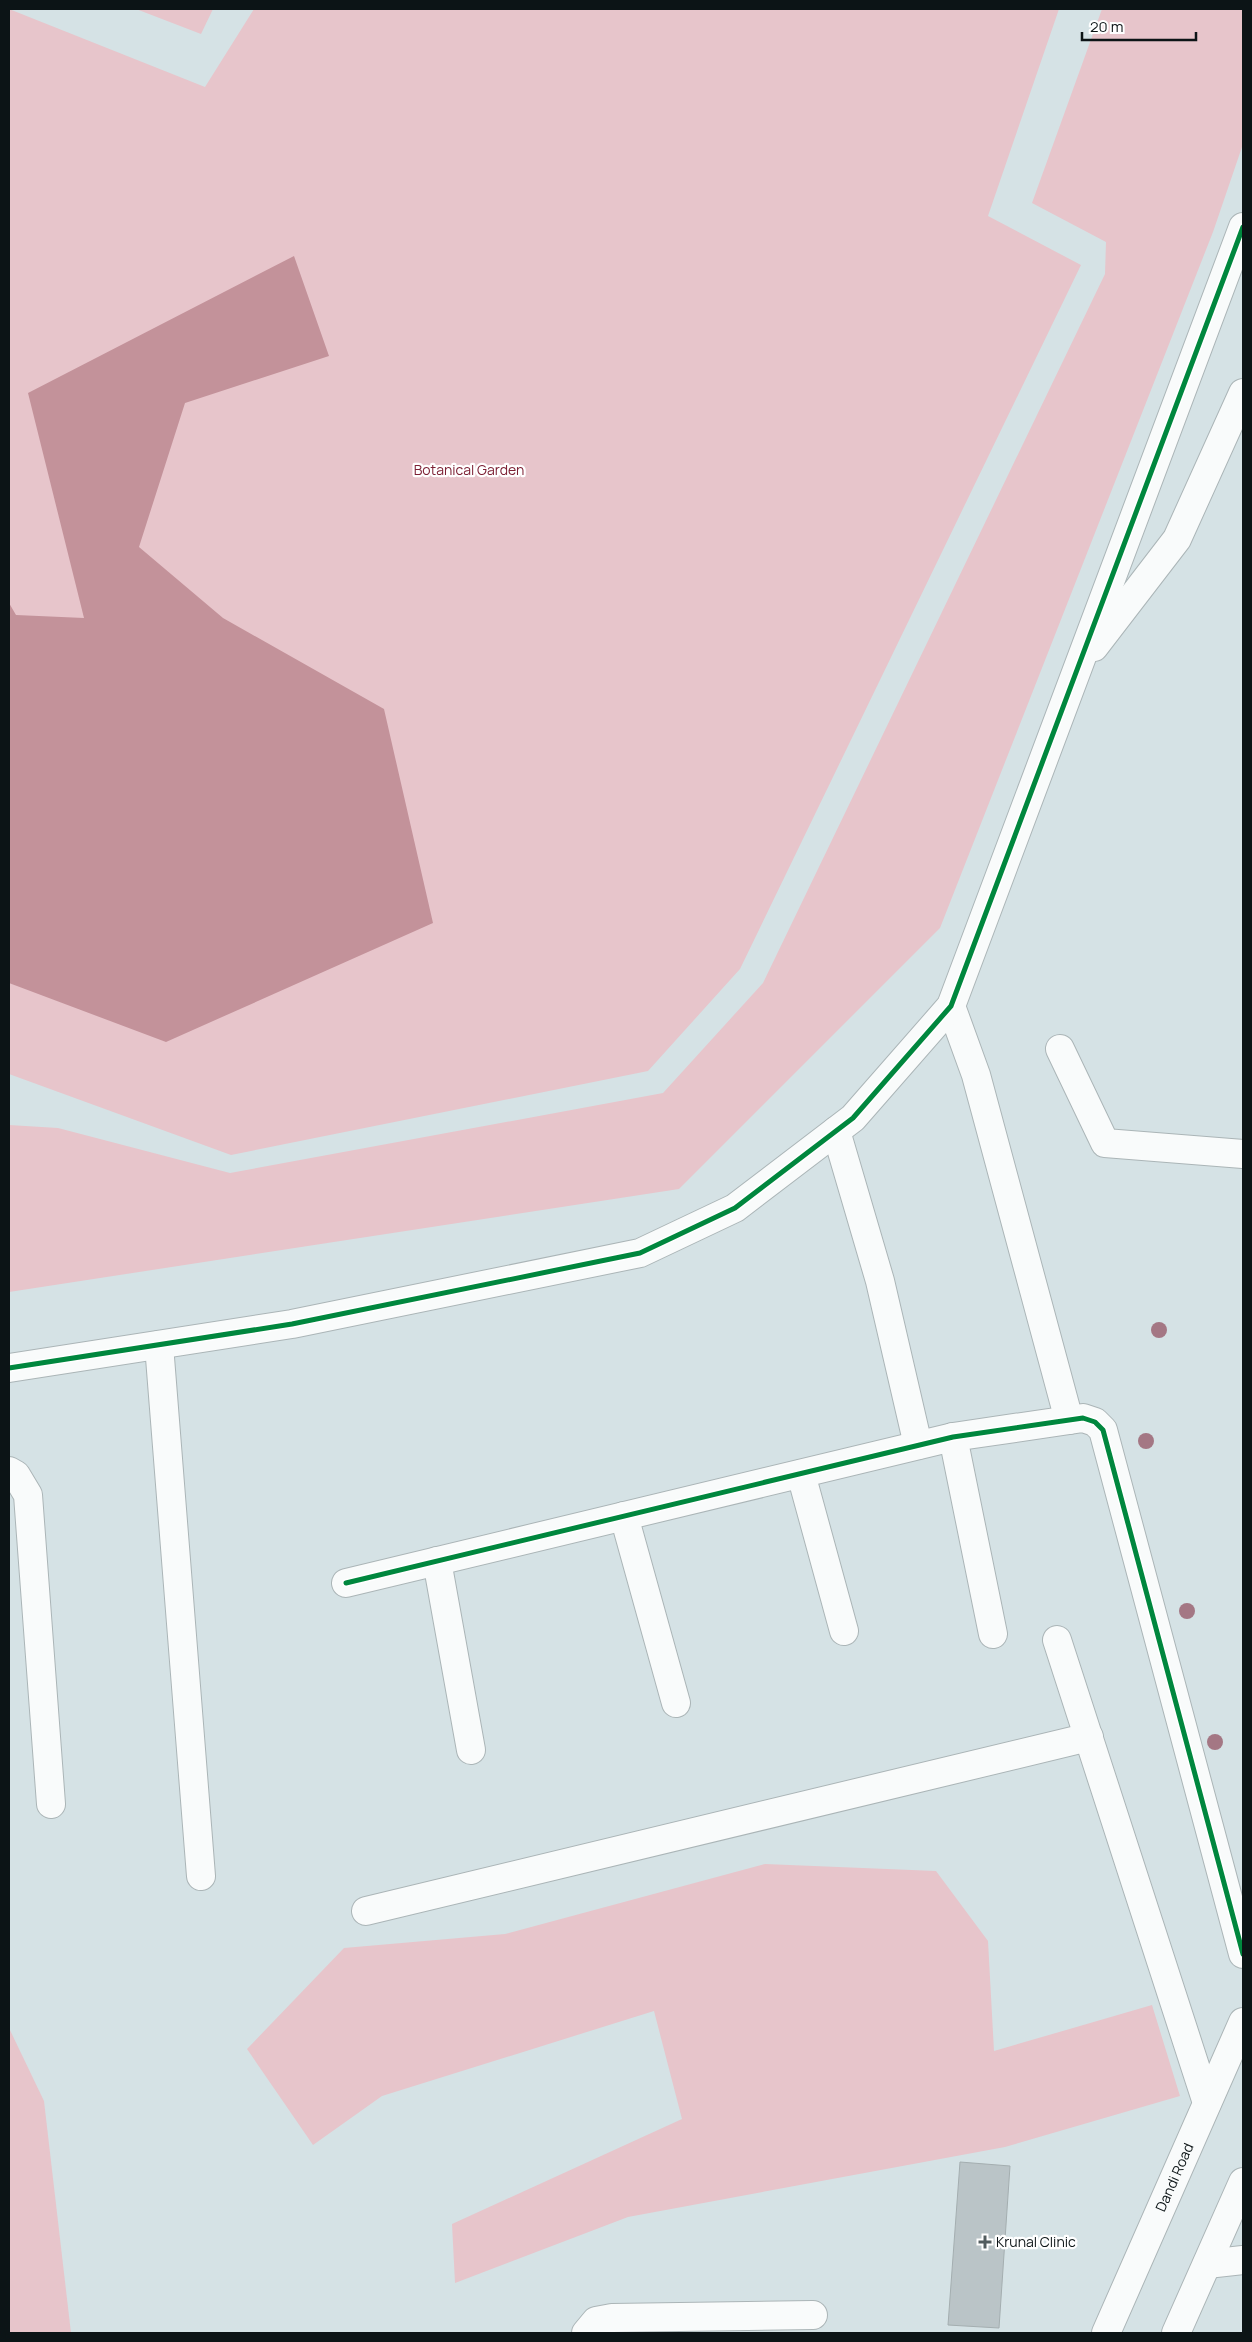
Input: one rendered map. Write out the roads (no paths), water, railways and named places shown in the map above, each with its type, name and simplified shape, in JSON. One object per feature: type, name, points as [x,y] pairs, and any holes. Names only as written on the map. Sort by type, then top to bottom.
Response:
[{"type":"street","points":[[9,1368],[292,1324],[640,1253],[735,1208],[852,1118],[951,1006],[1243,227]]},
{"type":"street","points":[[1075,672],[1177,539],[1243,393]]},
{"type":"street","points":[[951,1006],[976,1075],[1069,1420]]},
{"type":"street","points":[[1060,1049],[1105,1143],[1243,1154]]},
{"type":"street","points":[[836,1131],[880,1281],[918,1445]]},
{"type":"street","points":[[159,1345],[201,1876]]},
{"type":"street","points":[[346,1583],[953,1437],[1083,1418],[1095,1422],[1103,1430],[1243,1954]]},
{"type":"street","points":[[953,1437],[993,1634]]},
{"type":"street","points":[[9,1471],[16,1475],[28,1496],[52,1804]]},
{"type":"street","points":[[801,1474],[844,1631]]},
{"type":"street","points":[[624,1516],[676,1702]]},
{"type":"street","points":[[437,1561],[471,1750]]},
{"type":"street","points":[[1057,1640],[1207,2103]]},
{"type":"street","points":[[366,1911],[1089,1737]]},
{"type":"street","name":"Dandi Road","points":[[1106,2333],[1243,2022]]},
{"type":"street","points":[[1176,2333],[1243,2182]]},
{"type":"street","points":[[1207,2264],[1243,2260]]},
{"type":"street","points":[[586,2333],[596,2321],[612,2318],[813,2316]]},
{"type":"place","name":"Krunal Clinic","points":[[985,2242]]},
{"type":"park label","name":"Botanical Garden","points":[[469,470]]}]
